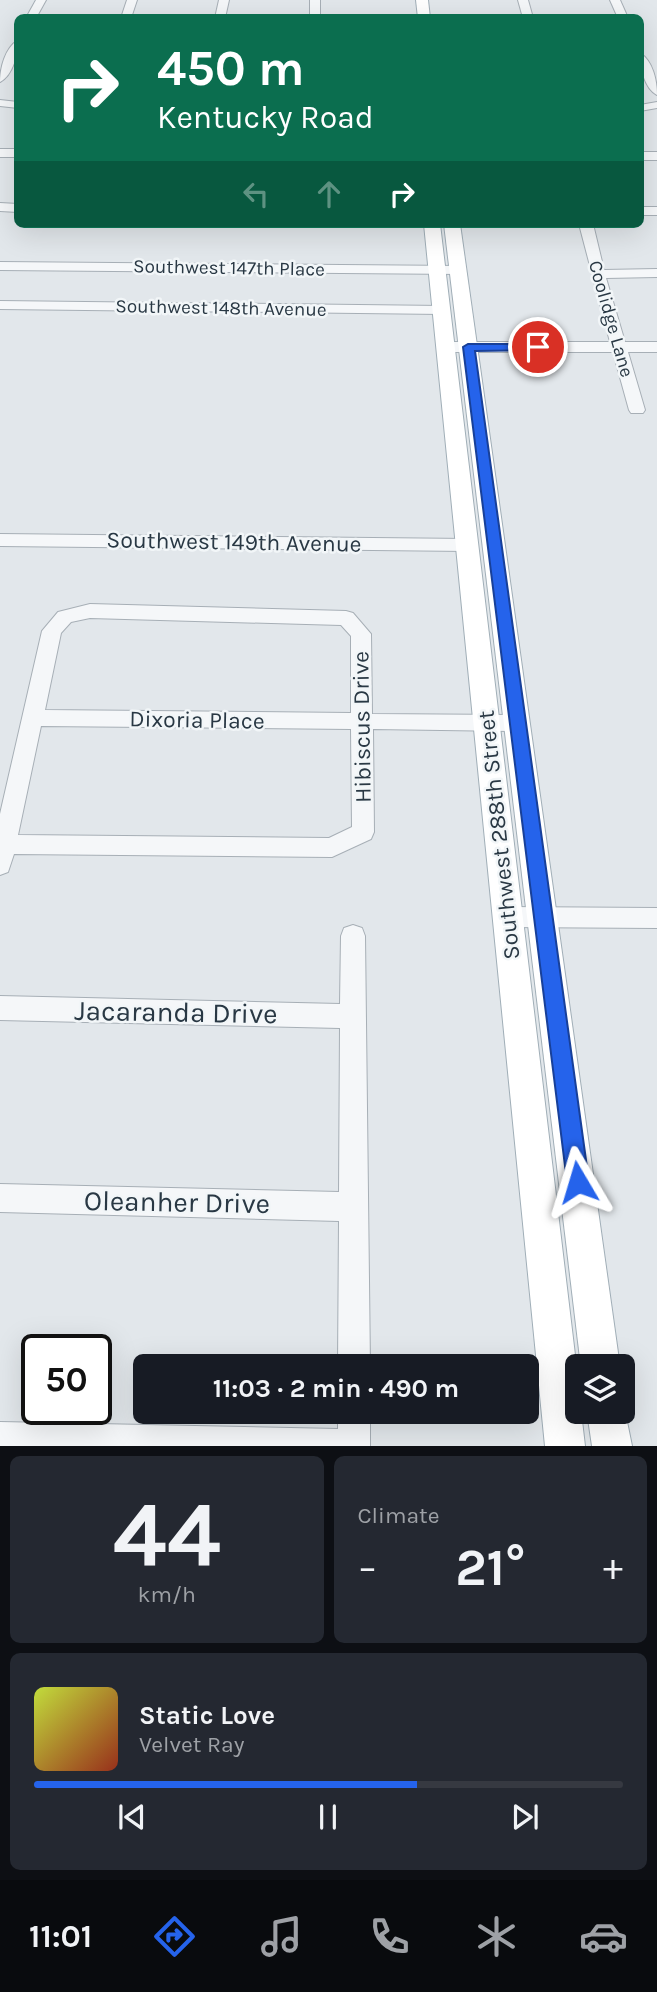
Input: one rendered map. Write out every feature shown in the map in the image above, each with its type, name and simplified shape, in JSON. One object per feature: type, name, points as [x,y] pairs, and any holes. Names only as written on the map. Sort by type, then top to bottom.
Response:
[{"type":"main road","name":"Southwest 288th Street","points":[[433,228],[448,270],[468,347],[599,1354]]},
{"type":"main road","name":"Southwest 288th Street","points":[[453,228],[442,310],[565,1446]]},
{"type":"main road","points":[[609,1424],[612,1446]]},
{"type":"street","points":[[0,79],[14,44]]},
{"type":"street","points":[[644,64],[657,92]]},
{"type":"street","name":"Coolidge Lane","points":[[586,228],[637,410]]},
{"type":"street","name":"Southwest 147th Place","points":[[0,266],[448,270]]},
{"type":"street","points":[[598,274],[657,273]]},
{"type":"street","name":"Southwest 148th Avenue","points":[[0,305],[442,310]]},
{"type":"street","points":[[446,347],[657,347]]},
{"type":"street","name":"Southwest 149th Avenue","points":[[0,540],[468,545]]},
{"type":"street","name":"Hibiscus Drive","points":[[90,611],[346,618],[361,634],[362,722],[363,832],[332,848],[3,854],[52,631],[65,617],[90,611]]},
{"type":"street","name":"Dixoria Place","points":[[32,718],[518,723]]},
{"type":"street","points":[[507,917],[657,918]]},
{"type":"street","points":[[353,936],[354,1354]]},
{"type":"street","name":"Jacaranda Drive","points":[[0,1008],[352,1016]]},
{"type":"street","name":"Oleanher Drive","points":[[0,1198],[353,1206]]},
{"type":"street","points":[[0,1438],[354,1446],[354,1424]]},
{"type":"route","points":[[538,347],[468,347],[578,1182]]}]
